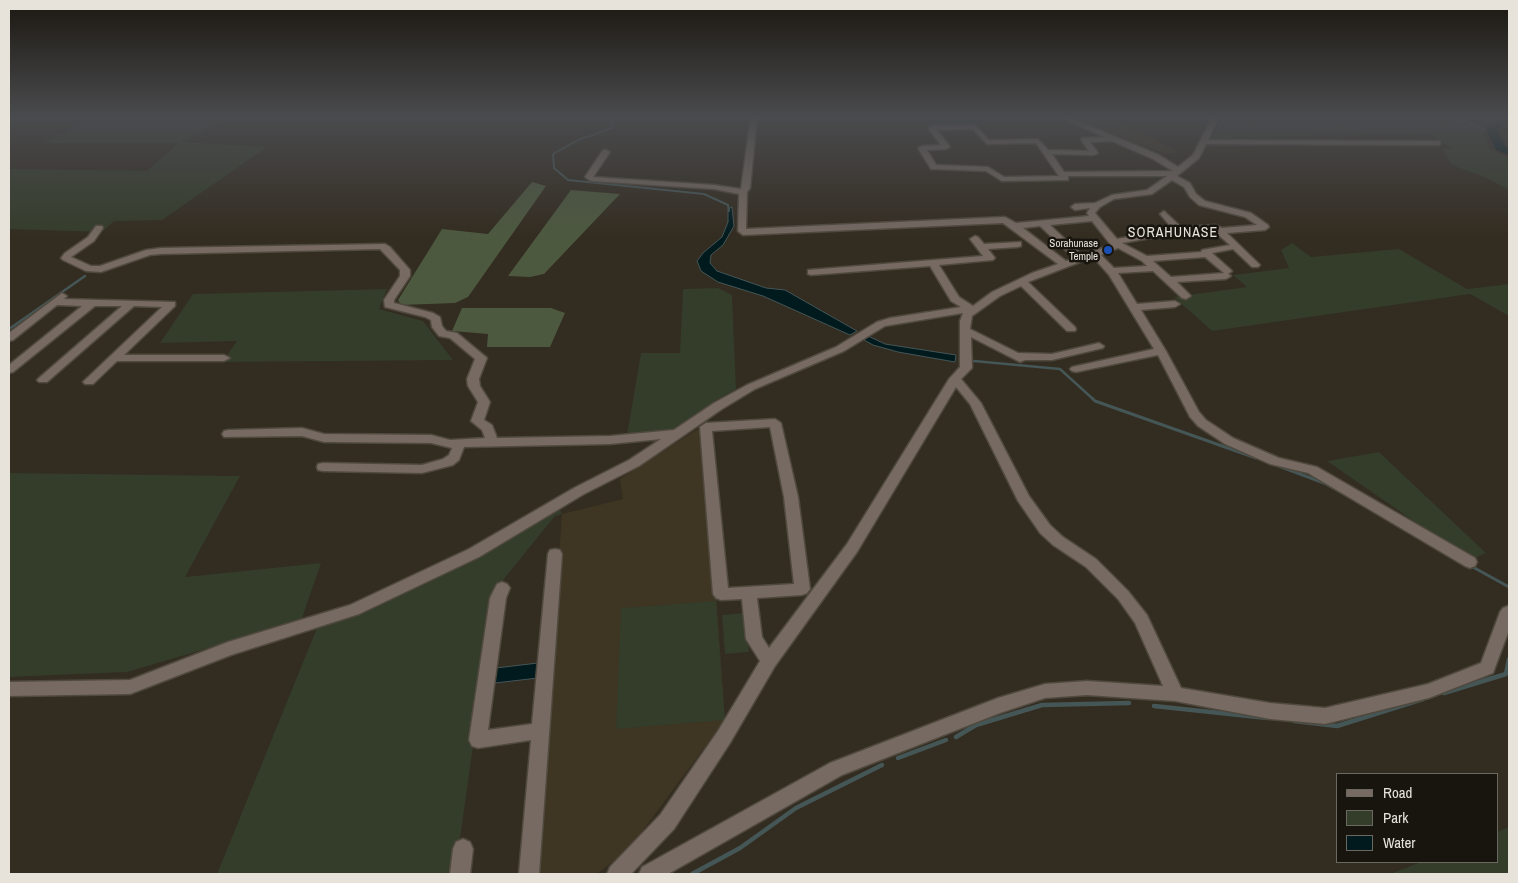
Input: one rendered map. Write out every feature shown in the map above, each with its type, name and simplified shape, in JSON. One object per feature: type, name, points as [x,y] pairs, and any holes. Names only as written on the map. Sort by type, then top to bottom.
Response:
[{"type":"street","points":[[602,157],[589,177],[591,179],[714,187],[743,192]]},
{"type":"street","points":[[749,157],[746,188],[743,192],[742,231],[1005,220],[1016,226],[1064,264]]},
{"type":"street","points":[[928,157],[934,166],[988,169],[1002,179],[1065,178],[1052,157]]},
{"type":"street","points":[[1149,157],[1175,172],[1193,195],[1202,203],[1248,215],[1265,227],[1221,231]]},
{"type":"street","points":[[1093,217],[1076,211],[1097,205],[1112,197],[1149,192],[1194,157]]},
{"type":"street","points":[[1143,166],[1175,172]]},
{"type":"street","points":[[1063,174],[1175,172]]},
{"type":"street","points":[[1097,205],[1091,213],[1116,244],[1145,259],[1186,296]]},
{"type":"street","points":[[1164,214],[1179,230]]},
{"type":"street","points":[[1016,226],[1093,217]]},
{"type":"street","points":[[1042,223],[1080,258]]},
{"type":"street","points":[[99,228],[90,239],[68,254],[66,258],[89,269],[102,269],[149,252],[161,251],[382,246],[387,249],[405,270],[405,276],[390,300],[389,305],[429,314],[436,319],[437,327],[444,334],[452,335],[481,358],[473,379],[474,386],[484,402],[477,421],[488,428],[492,442]]},
{"type":"street","points":[[1175,694],[1141,619],[1123,596],[1091,563],[1045,530],[1023,498],[975,404],[962,368],[966,314],[971,309],[1022,281],[1064,264],[1108,250],[1116,244],[1179,230],[1213,228],[1221,231],[1255,265]]},
{"type":"street","points":[[811,272],[990,258],[975,239]]},
{"type":"street","points":[[982,247],[1018,244]]},
{"type":"street","points":[[1169,280],[1226,274],[1205,252],[1236,247]]},
{"type":"street","points":[[1095,254],[1111,271],[1161,351],[1194,414],[1213,432],[1275,461],[1312,470],[1470,562]]},
{"type":"street","points":[[1145,259],[1203,255]]},
{"type":"street","points":[[932,263],[955,299],[971,309]]},
{"type":"street","points":[[1111,271],[1155,268]]},
{"type":"street","points":[[1022,281],[1071,329]]},
{"type":"street","points":[[9,338],[64,295]]},
{"type":"street","points":[[55,302],[172,304],[89,382]]},
{"type":"street","points":[[9,370],[93,302]]},
{"type":"street","points":[[43,380],[132,303]]},
{"type":"street","points":[[1133,307],[1175,304]]},
{"type":"street","points":[[9,689],[130,687],[228,649],[354,610],[474,552],[579,491],[634,463],[718,406],[752,387],[840,349],[880,324],[971,309]]},
{"type":"street","points":[[9,327],[22,327]]},
{"type":"street","points":[[965,330],[999,346],[1028,364]]},
{"type":"street","points":[[1014,356],[1052,357],[1099,346]]},
{"type":"street","points":[[1076,369],[1161,351]]},
{"type":"street","points":[[114,358],[224,358]]},
{"type":"street","points":[[617,874],[667,822],[724,737],[769,661],[852,548],[962,368]]},
{"type":"street","points":[[775,423],[791,497],[802,589],[749,593],[721,594],[706,427],[775,423]]},
{"type":"street","points":[[228,434],[302,432],[324,438],[431,439],[450,444],[610,440],[677,434]]},
{"type":"street","points":[[323,467],[435,467],[448,462],[454,457],[460,443]]},
{"type":"street","points":[[529,874],[555,554]]},
{"type":"street","points":[[502,588],[498,598],[478,740],[540,731]]},
{"type":"street","points":[[749,593],[754,639],[769,661]]},
{"type":"street","points":[[649,874],[836,770],[998,706],[1046,691],[1087,688],[1175,694],[1270,711],[1325,716],[1428,692],[1487,668],[1508,612]]},
{"type":"street","points":[[460,874],[463,849]]},
{"type":"shaded area","points":[[704,425],[725,720],[629,849],[597,874],[536,874],[562,514],[623,499],[620,479]]},
{"type":"green space","points":[[163,157],[252,157],[162,220],[114,221],[102,232],[9,229],[9,169],[147,171]]},
{"type":"green space","points":[[1447,157],[1507,157],[1509,158],[1509,190],[1487,178],[1452,165]]},
{"type":"green space","points":[[532,182],[546,186],[468,297],[455,303],[401,305],[398,300],[442,229],[488,234]]},
{"type":"green space","points":[[571,190],[620,194],[544,274],[530,277],[508,276]]},
{"type":"green space","points":[[1292,243],[1311,257],[1399,249],[1467,289],[1509,284],[1509,316],[1470,294],[1212,331],[1174,297],[1247,287],[1233,275],[1289,268],[1281,250]]},
{"type":"green space","points":[[718,288],[732,295],[736,389],[716,400],[676,431],[627,435],[641,353],[680,353],[683,289]]},
{"type":"green space","points":[[387,289],[379,309],[423,321],[453,360],[222,362],[237,341],[160,343],[193,294]]},
{"type":"green space","points":[[462,308],[551,308],[565,313],[550,347],[487,347],[488,334],[452,331]]},
{"type":"green space","points":[[1379,452],[1486,553],[1470,560],[1327,461]]},
{"type":"green space","points":[[9,473],[240,476],[185,577],[321,563],[301,621],[127,672],[9,677]]},
{"type":"green space","points":[[559,508],[562,514],[555,516],[495,590],[455,874],[217,874],[319,623]]},
{"type":"green space","points":[[716,601],[725,720],[616,729],[621,608]]},
{"type":"green space","points":[[745,613],[749,652],[725,654],[722,615]]},
{"type":"green space","points":[[1509,827],[1509,874],[1390,874],[1418,863],[1498,863],[1498,832]]},
{"type":"water","points":[[732,207],[734,226],[723,245],[711,255],[710,263],[717,271],[766,288],[785,290],[857,331],[850,335],[763,296],[718,282],[701,271],[697,261],[703,253],[722,237],[728,222],[728,209]]},
{"type":"water","points":[[868,336],[885,344],[956,355],[955,362],[898,352],[873,345],[864,340]]},
{"type":"water","points":[[538,663],[538,678],[495,683],[496,668]]},
{"type":"waterway","points":[[553,157],[554,168],[568,180],[704,194],[728,205],[729,211]]},
{"type":"waterway","points":[[9,329],[85,276]]},
{"type":"waterway","points":[[974,361],[1060,369],[1093,399]]},
{"type":"waterway","points":[[1093,399],[1256,458]]},
{"type":"waterway","points":[[1276,465],[1324,483],[1346,495]]},
{"type":"waterway","points":[[1471,566],[1509,587]]},
{"type":"waterway","points":[[1444,693],[1506,674],[1509,659]]},
{"type":"waterway","points":[[1294,721],[1337,726],[1423,699]]},
{"type":"waterway","points":[[956,737],[976,725],[1042,705],[1129,703]]},
{"type":"waterway","points":[[1154,706],[1267,718]]},
{"type":"waterway","points":[[898,758],[946,740]]},
{"type":"waterway","points":[[692,874],[740,848],[796,808],[882,765]]},
{"type":"place","name":"Sorahunase Temple","points":[[1108,250]]},
{"type":"district","name":"SORAHUNASE","points":[[1173,233]]}]
